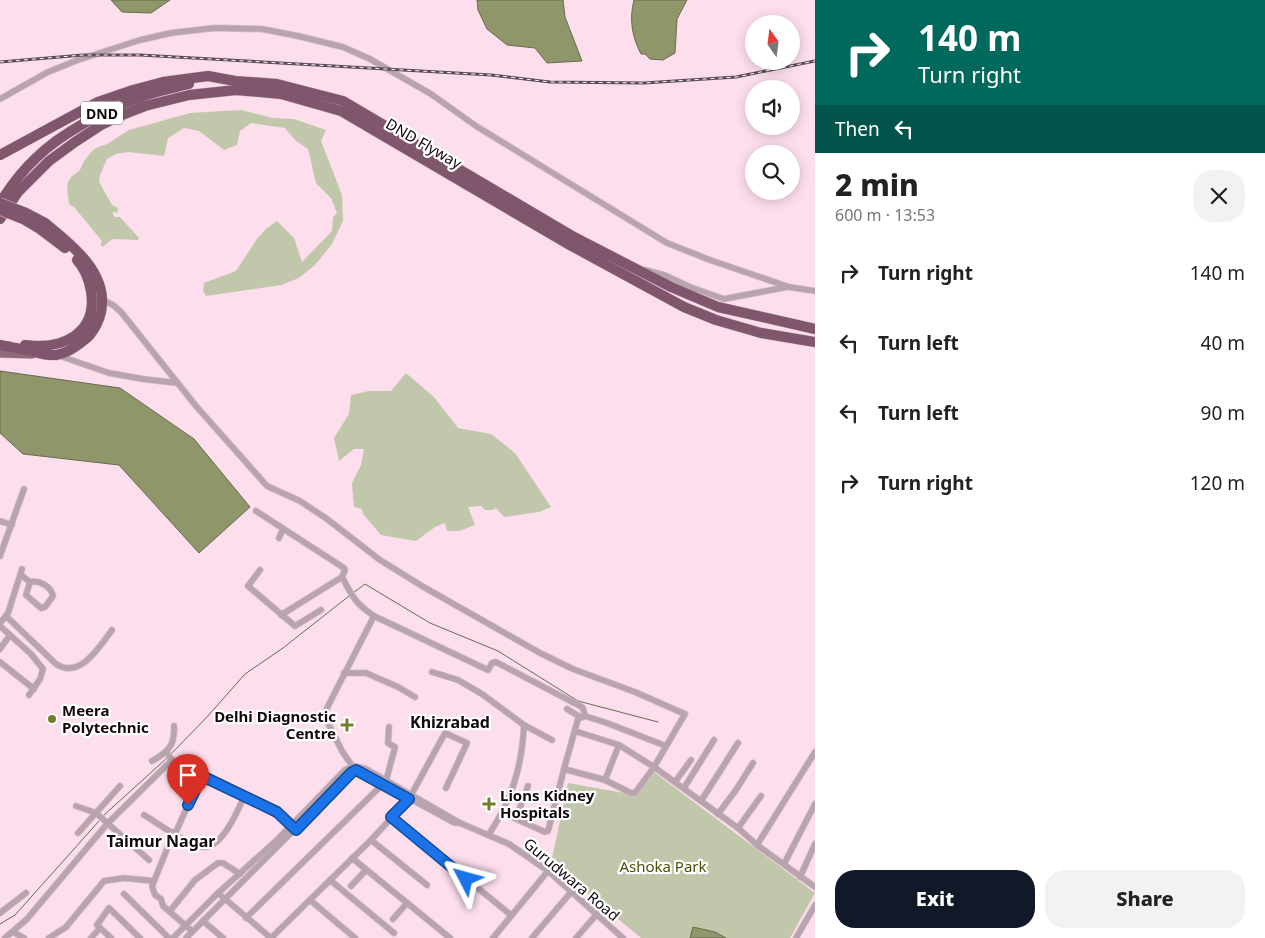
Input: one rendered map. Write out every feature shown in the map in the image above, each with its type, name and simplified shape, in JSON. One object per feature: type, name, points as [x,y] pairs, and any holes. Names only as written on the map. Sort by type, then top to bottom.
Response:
[{"type":"highway","points":[[0,155],[98,102],[133,90],[163,82],[208,76],[234,81]]},
{"type":"highway","name":"DND","points":[[0,203],[9,189],[36,157],[69,133],[98,116],[120,105],[151,94],[194,83],[234,81]]},
{"type":"highway","name":"DND Flyway","points":[[234,81],[277,84],[343,101],[574,237],[671,287],[718,307],[815,329]]},
{"type":"highway","name":"DND Flyway","points":[[18,192],[49,162],[75,142],[101,126],[139,108],[189,95],[236,90],[281,94],[341,111],[568,244],[684,307],[716,320],[761,333],[815,342]]},
{"type":"highway","points":[[0,219],[18,192]]},
{"type":"highway","points":[[0,227],[18,192]]},
{"type":"highway","points":[[0,203],[26,213],[72,247],[89,265],[99,283],[101,298],[100,318],[92,333],[75,347],[56,354],[42,355],[28,350],[0,345]]},
{"type":"highway","points":[[0,210],[43,226],[79,262],[89,280],[92,299],[91,315],[88,322],[79,332],[58,344],[34,346],[12,343],[0,338]]},
{"type":"main road","points":[[0,353],[42,355]]},
{"type":"street","points":[[0,99],[48,72],[78,60],[131,43],[171,33],[214,28],[252,28],[298,36],[343,47],[370,59],[431,94],[476,126],[667,243],[789,287],[815,291]]},
{"type":"street","points":[[634,267],[664,275],[724,299],[789,287]]},
{"type":"street","points":[[101,298],[121,312],[196,406],[267,486],[300,501],[327,519],[380,560],[540,653],[572,669],[635,692],[685,714],[654,767],[635,793],[605,780],[564,769]]},
{"type":"street","points":[[56,354],[109,372],[143,379],[177,382]]},
{"type":"street","points":[[0,556],[3,542],[12,525],[24,490]]},
{"type":"street","points":[[256,511],[345,570],[342,577],[281,615]]},
{"type":"street","points":[[0,521],[12,525]]},
{"type":"street","points":[[279,538],[283,529]]},
{"type":"street","points":[[260,570],[248,586],[295,626],[321,610]]},
{"type":"street","points":[[29,695],[40,680],[43,669],[0,625],[6,617],[22,572],[30,582]]},
{"type":"street","points":[[342,577],[359,605],[374,616],[488,670],[492,663],[496,662],[583,708],[583,716],[575,731],[549,830],[545,832],[503,812]]},
{"type":"street","points":[[30,582],[40,582],[53,592],[54,596],[45,607],[41,608],[26,595],[30,582]]},
{"type":"street","points":[[354,768],[342,751],[325,717],[328,706],[344,673],[374,616]]},
{"type":"street","points":[[6,617],[56,664],[63,669],[69,670],[87,661],[112,630]]},
{"type":"street","points":[[0,649],[10,635]]},
{"type":"street","points":[[0,662],[34,688]]},
{"type":"street","points":[[432,672],[458,680],[482,694],[524,724],[552,740]]},
{"type":"street","points":[[344,673],[366,673],[398,687],[415,697]]},
{"type":"street","points":[[567,709],[666,746]]},
{"type":"street","points":[[489,834],[503,812],[516,777],[524,724]]},
{"type":"street","points":[[78,834],[101,819],[170,756],[174,726]]},
{"type":"street","points":[[246,918],[384,782],[396,747],[388,743],[389,727]]},
{"type":"street","points":[[575,731],[619,745],[654,767],[815,887]]},
{"type":"street","points":[[218,893],[271,938],[371,840],[410,797],[445,733],[467,743],[446,788]]},
{"type":"street","points":[[684,788],[714,740]]},
{"type":"street","points":[[701,802],[738,743]]},
{"type":"street","points":[[605,780],[619,745]]},
{"type":"street","points":[[757,845],[815,752]]},
{"type":"street","points":[[152,761],[170,756],[202,776],[277,812],[293,828]]},
{"type":"street","points":[[675,782],[691,760]]},
{"type":"street","points":[[718,814],[736,790],[753,762]]},
{"type":"street","points":[[354,768],[366,769],[410,797]]},
{"type":"street","points":[[173,938],[218,893],[293,828],[354,768]]},
{"type":"street","points":[[192,932],[163,906],[161,899],[155,895],[152,886],[202,776]]},
{"type":"street","points":[[5,938],[27,919],[101,819],[120,786]]},
{"type":"street","points":[[516,818],[528,786]]},
{"type":"street","points":[[738,828],[761,796]]},
{"type":"street","points":[[144,815],[185,841],[200,847],[209,846],[229,827],[244,797]]},
{"type":"street","name":"Gurudwara Road","points":[[410,797],[454,822],[460,822],[509,844],[572,891],[623,938]]},
{"type":"street","points":[[784,864],[815,804]]},
{"type":"street","points":[[76,806],[101,819],[149,860]]},
{"type":"street","points":[[526,822],[529,814]]},
{"type":"street","points":[[391,817],[511,916]]},
{"type":"street","points":[[186,938],[293,828]]},
{"type":"street","points":[[371,840],[427,886]]},
{"type":"street","points":[[800,877],[815,844]]},
{"type":"street","points":[[352,858],[450,938]]},
{"type":"street","points":[[170,911],[195,880],[218,863],[223,863],[240,874]]},
{"type":"street","points":[[350,886],[366,870]]},
{"type":"street","points":[[494,938],[548,872]]},
{"type":"street","points":[[62,938],[66,928],[104,881],[124,878],[154,880]]},
{"type":"street","points":[[330,880],[394,933]]},
{"type":"street","points":[[532,938],[572,891]]},
{"type":"street","points":[[0,913],[26,893]]},
{"type":"street","points":[[124,894],[168,938]]},
{"type":"street","points":[[310,900],[355,938]]},
{"type":"street","points":[[393,919],[407,903]]},
{"type":"street","points":[[796,938],[815,907]]},
{"type":"street","points":[[111,938],[97,925],[109,908],[140,938]]},
{"type":"street","points":[[576,938],[597,914]]},
{"type":"street","points":[[203,921],[223,938]]},
{"type":"street","points":[[50,938],[66,928]]},
{"type":"street","points":[[91,938],[100,928]]},
{"type":"street","points":[[13,932],[24,938]]},
{"type":"green space","points":[[241,110],[273,118],[294,119],[326,130],[321,141],[342,195],[343,221],[332,244],[315,265],[299,278],[281,285],[206,296],[203,291],[204,283],[236,271],[257,239],[277,221],[294,238],[302,262],[332,231],[333,217],[337,213],[331,198],[316,183],[308,149],[295,140],[285,128],[251,123],[240,131],[237,145],[224,150],[199,131],[184,128],[168,138],[164,156],[128,152],[116,154],[107,159],[99,182],[112,205],[118,208],[117,213],[113,211],[113,215],[120,217],[139,238],[138,240],[112,239],[103,247],[100,244],[102,241],[74,207],[69,204],[67,189],[71,177],[80,170],[84,161],[93,150],[107,144],[129,130],[190,113]]},
{"type":"green space","points":[[406,373],[434,397],[458,428],[491,434],[515,453],[551,507],[539,512],[504,517],[496,508],[485,510],[481,506],[468,507],[475,525],[459,531],[447,531],[445,523],[435,527],[416,541],[381,535],[363,514],[362,509],[354,507],[352,483],[361,465],[364,449],[354,449],[339,461],[334,438],[349,414],[351,395],[369,391],[391,391]]},
{"type":"green space","name":"Ashoka Park","points":[[654,772],[815,893],[790,938],[641,938],[551,863],[568,783],[635,795]]},
{"type":"shaded area","points":[[111,0],[170,0],[151,13],[122,12]]},
{"type":"shaded area","points":[[477,0],[563,0],[565,17],[582,61],[547,63],[535,48],[507,45],[487,29],[478,10]]},
{"type":"shaded area","points":[[634,0],[687,0],[677,19],[675,53],[663,60],[650,59],[645,54],[641,54],[632,28]]},
{"type":"shaded area","points":[[0,371],[120,388],[194,439],[250,507],[199,553],[119,465],[23,454],[0,433]]},
{"type":"shaded area","points":[[693,927],[715,932],[726,938],[690,938]]},
{"type":"waterway","points":[[353,593],[365,584],[430,623],[498,651],[578,701],[658,722]]},
{"type":"waterway","points":[[170,755],[245,674],[283,648],[349,596]]},
{"type":"waterway","points":[[103,816],[167,758]]},
{"type":"waterway","points":[[0,924],[15,915],[99,821]]},
{"type":"railway","points":[[0,62],[83,55],[140,55],[491,75],[550,82],[644,83],[736,77],[815,61]]},
{"type":"place","name":"Meera Polytechnic","points":[[52,719]]},
{"type":"place","name":"Delhi Diagnostic Centre","points":[[347,725]]},
{"type":"place","name":"Lions Kidney Hospitals","points":[[489,804]]},
{"type":"district","name":"Khizrabad","points":[[450,722]]},
{"type":"district","name":"Taimur Nagar","points":[[161,841]]},
{"type":"route","points":[[188,805],[202,776],[277,812],[296,830],[356,770],[409,799],[391,817],[466,879]]}]
